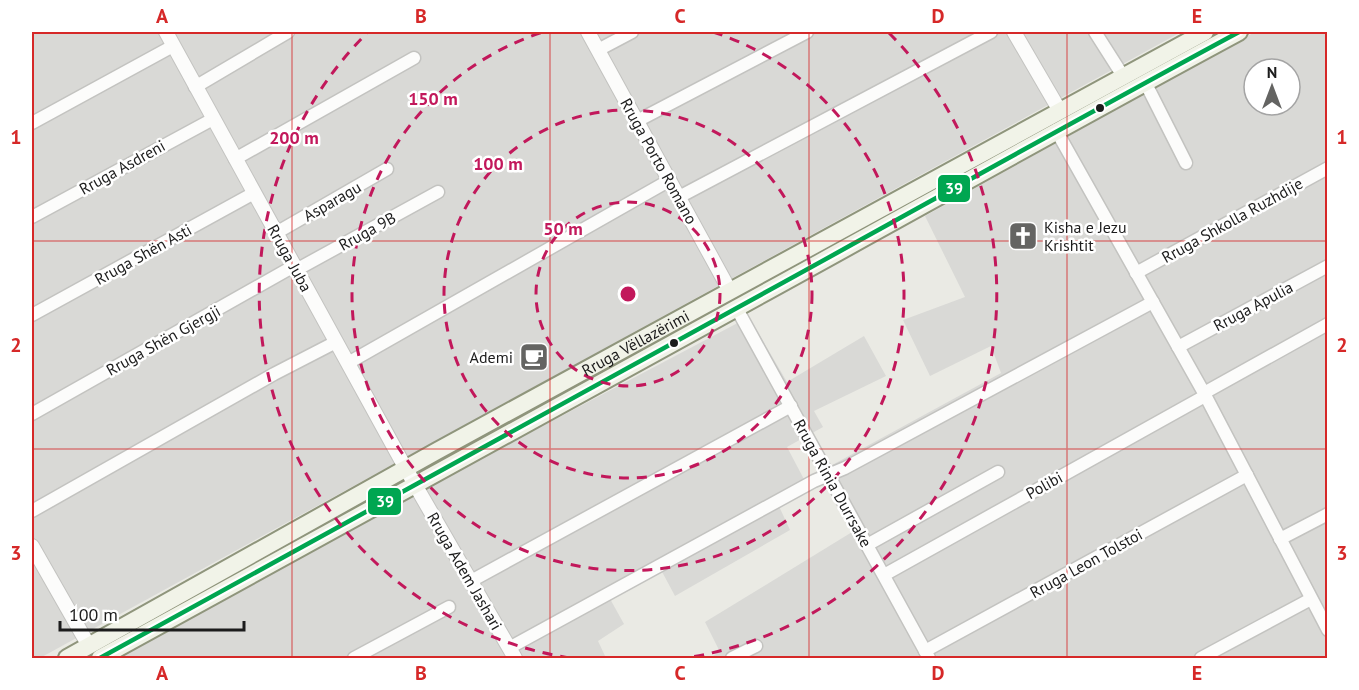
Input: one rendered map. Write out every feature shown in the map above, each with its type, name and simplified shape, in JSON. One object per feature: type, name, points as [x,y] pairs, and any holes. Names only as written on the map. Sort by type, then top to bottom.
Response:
[{"type":"main road","name":"Rruga Vëllazërimi","points":[[94,652],[232,564],[1205,32]]},
{"type":"main road","name":"Rruga Vëllazërimi","points":[[67,658],[94,652],[415,484],[737,309],[1056,130],[1239,32]]},
{"type":"street","name":"Rruga Juba","points":[[166,32],[415,484]]},
{"type":"street","points":[[195,87],[288,32]]},
{"type":"street","name":"Rruga Porto Romano","points":[[588,32],[730,291]]},
{"type":"street","points":[[598,50],[632,32]]},
{"type":"street","points":[[637,121],[807,32]]},
{"type":"street","points":[[679,197],[991,32]]},
{"type":"street","points":[[1014,32],[1060,111]]},
{"type":"street","points":[[1095,32],[1123,76]]},
{"type":"street","points":[[32,123],[173,46]]},
{"type":"street","points":[[235,159],[414,58]]},
{"type":"street","points":[[1145,82],[1186,163]]},
{"type":"street","name":"Rruga Asdreni","points":[[32,217],[213,119]]},
{"type":"street","points":[[1056,130],[1205,394],[1311,599],[1324,617],[1328,630]]},
{"type":"street","name":"Rruga Shkolla Ruzhdije","points":[[1136,273],[1328,168]]},
{"type":"street","name":"Asparagu","points":[[276,233],[387,169]]},
{"type":"street","points":[[348,363],[670,180]]},
{"type":"street","name":"Rruga 9B","points":[[295,268],[438,192]]},
{"type":"street","name":"Rruga Shën Asti","points":[[32,315],[254,193]]},
{"type":"street","name":"Rruga Apulia","points":[[1178,347],[1328,266]]},
{"type":"street","name":"Rruga Shën Gjergji","points":[[32,414],[295,268]]},
{"type":"street","points":[[512,653],[829,475],[1153,302]]},
{"type":"street","name":"Rruga Rinia Durrsake","points":[[737,309],[927,655]]},
{"type":"street","name":"Polibi","points":[[884,575],[1328,324]]},
{"type":"street","points":[[32,511],[274,374],[336,342]]},
{"type":"street","points":[[471,581],[791,406]]},
{"type":"street","points":[[867,545],[998,472]]},
{"type":"street","name":"Rruga Leon Tolstoi","points":[[927,655],[1247,475]]},
{"type":"street","name":"Rruga Adem Jashari","points":[[415,484],[512,653]]},
{"type":"street","points":[[1280,539],[1328,514]]},
{"type":"street","points":[[32,546],[36,563],[94,652]]},
{"type":"street","points":[[1201,658],[1311,599]]},
{"type":"street","points":[[354,658],[449,607]]},
{"type":"street","points":[[732,658],[756,646]]},
{"type":"shaded area","points":[[32,32],[1181,32],[40,658],[32,658]]},
{"type":"shaded area","points":[[1255,32],[1327,32],[1327,658],[709,658],[720,652],[705,622],[857,529],[823,470],[1001,373],[991,346],[930,376],[903,320],[965,297],[925,216]]},
{"type":"shaded area","points":[[749,317],[787,382],[864,336],[886,376],[814,411],[823,427],[787,447],[807,485],[777,502],[790,530],[675,596],[660,568],[609,597],[624,624],[598,641],[606,658],[119,658],[423,489]]},
{"type":"transit line","name":"39","points":[[100,658],[1239,32]]},
{"type":"place","name":"Kisha e Jezu Krishtit","points":[[1023,236]]},
{"type":"place","name":"Ademi","points":[[534,357]]}]
